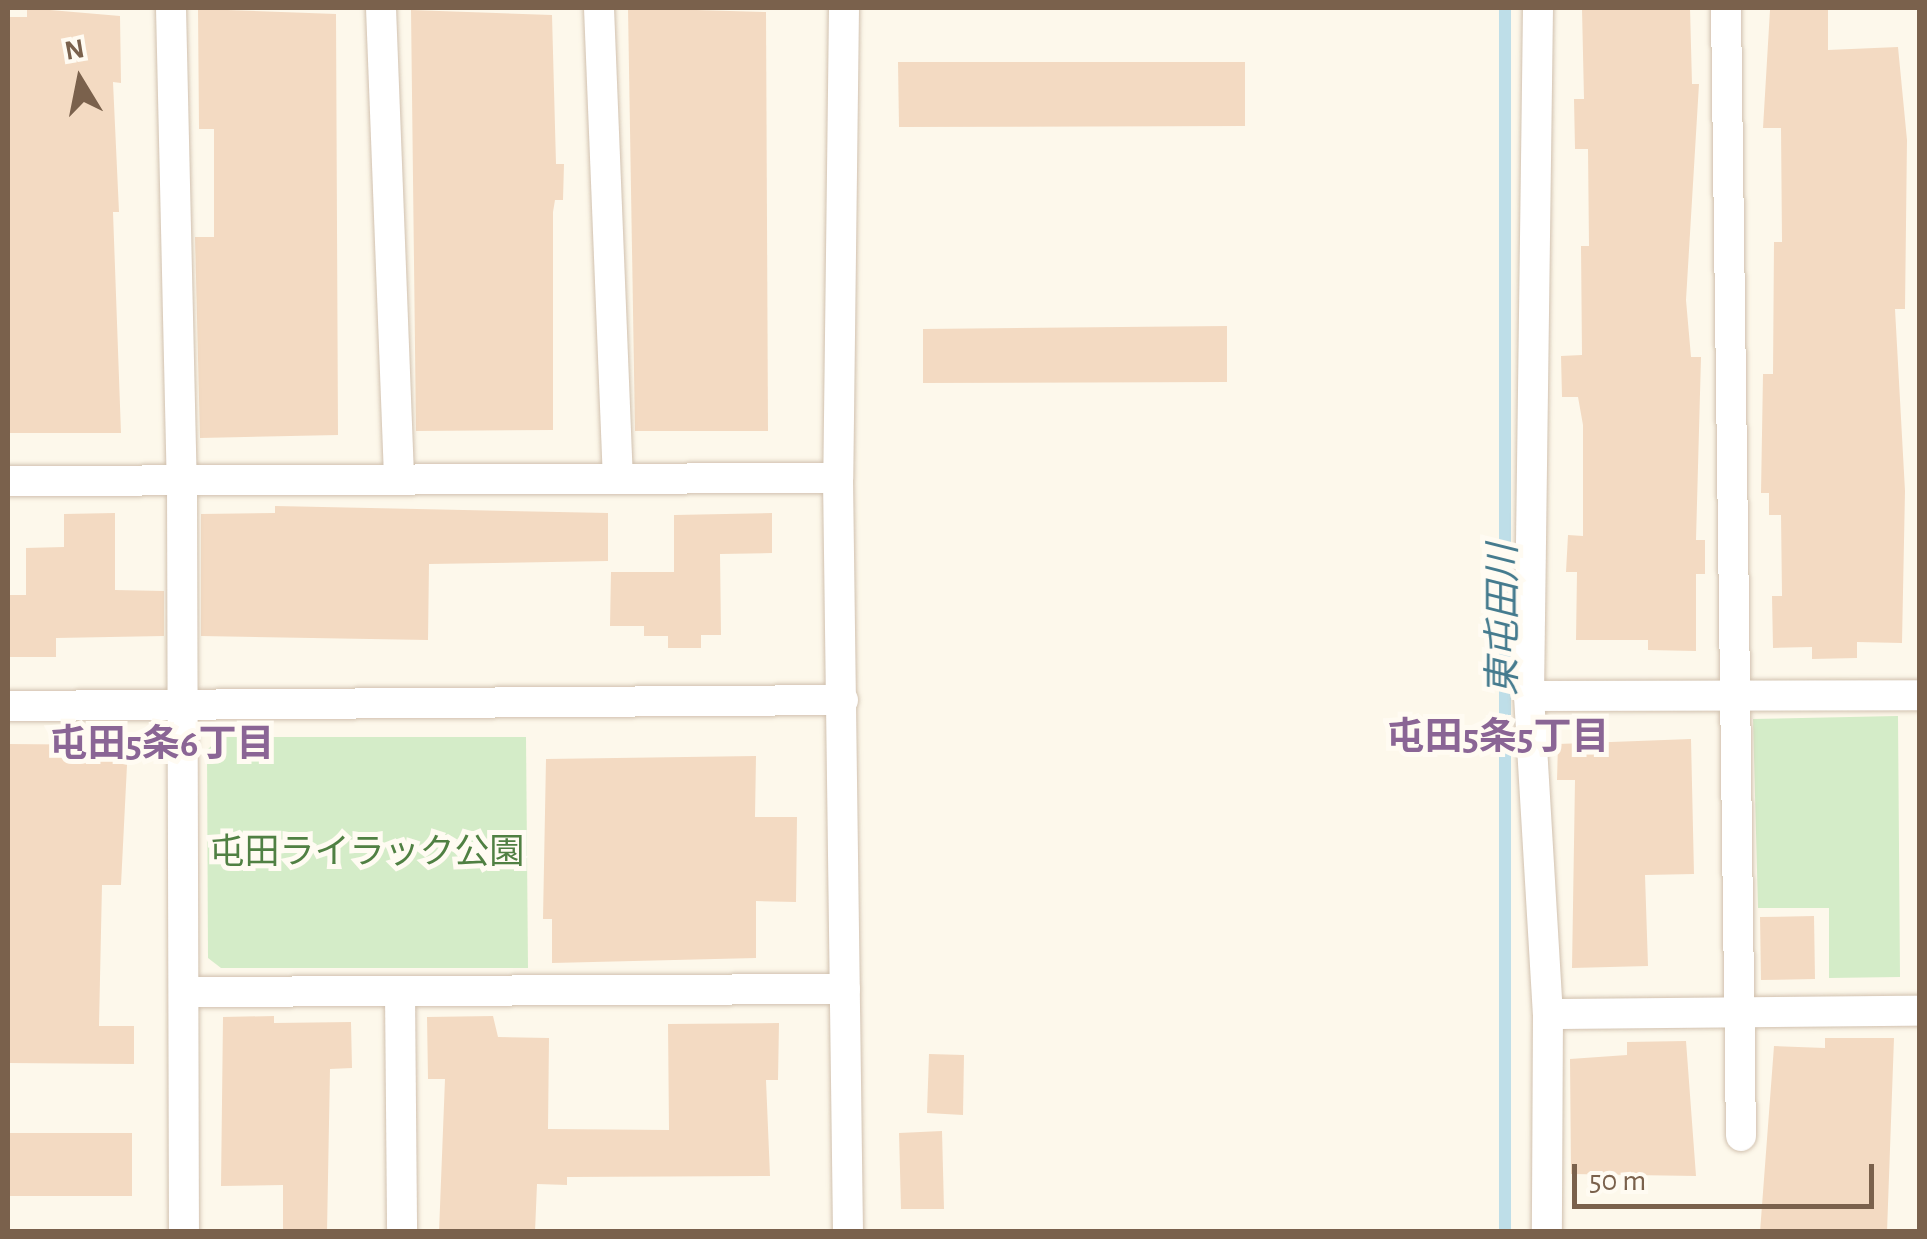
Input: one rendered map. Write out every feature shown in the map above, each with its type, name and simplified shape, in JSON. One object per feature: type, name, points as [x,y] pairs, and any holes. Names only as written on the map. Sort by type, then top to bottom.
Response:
[{"type":"street","points":[[171,8],[182,480],[176,704],[184,992],[184,1232]]},
{"type":"street","points":[[380,8],[399,479]]},
{"type":"street","points":[[599,8],[618,478]]},
{"type":"street","points":[[844,8],[838,478],[848,1232]]},
{"type":"street","points":[[1538,8],[1530,696],[1548,1014],[1547,1232]]},
{"type":"street","points":[[1726,8],[1734,696],[1744,1016],[1741,1136]]},
{"type":"street","points":[[8,481],[838,478]]},
{"type":"street","points":[[1530,696],[1920,695]]},
{"type":"street","points":[[8,706],[842,700]]},
{"type":"street","points":[[184,992],[844,989]]},
{"type":"street","points":[[400,992],[402,1232]]},
{"type":"street","points":[[1548,1014],[1744,1016],[1920,1011]]},
{"type":"green space","points":[[1898,716],[1900,977],[1829,978],[1829,908],[1758,908],[1753,719]]},
{"type":"green space","name":"屯田ライラック公園","points":[[221,737],[526,737],[528,968],[221,968],[208,958],[207,750]]},
{"type":"building","points":[[27,8],[120,16],[121,83],[113,82],[119,212],[113,212],[121,433],[8,433],[8,17],[27,17]]},
{"type":"building","points":[[628,8],[766,12],[768,431],[635,431]]},
{"type":"building","points":[[1690,8],[1692,84],[1699,84],[1686,300],[1691,357],[1701,357],[1696,540],[1705,540],[1705,574],[1696,574],[1696,651],[1648,650],[1648,640],[1576,640],[1577,572],[1566,572],[1568,535],[1583,536],[1583,425],[1578,397],[1562,397],[1561,356],[1582,355],[1581,246],[1589,246],[1588,149],[1575,149],[1574,99],[1584,99],[1582,9]]},
{"type":"building","points":[[198,9],[336,14],[338,435],[200,438],[195,237],[214,237],[214,129],[199,129]]},
{"type":"building","points":[[411,10],[552,15],[556,164],[564,164],[563,200],[555,200],[553,212],[553,430],[416,431]]},
{"type":"building","points":[[1770,10],[1828,10],[1828,50],[1898,47],[1907,140],[1905,309],[1895,309],[1905,491],[1902,643],[1857,642],[1857,658],[1812,659],[1812,647],[1773,648],[1772,596],[1782,596],[1781,515],[1769,515],[1769,493],[1761,493],[1763,374],[1773,374],[1774,242],[1782,242],[1781,128],[1763,128]]},
{"type":"building","points":[[898,62],[1245,62],[1245,126],[899,127]]},
{"type":"building","points":[[1227,326],[1227,382],[923,383],[923,329]]},
{"type":"building","points":[[275,506],[608,513],[608,561],[429,564],[428,640],[201,636],[201,514],[275,513]]},
{"type":"building","points":[[115,513],[115,590],[164,591],[164,636],[56,638],[56,657],[9,657],[8,595],[26,595],[26,548],[64,547],[64,514]]},
{"type":"building","points":[[772,513],[772,553],[720,554],[721,635],[701,635],[701,648],[668,648],[668,636],[644,636],[644,626],[610,626],[611,572],[674,572],[674,515]]},
{"type":"building","points":[[1691,739],[1694,874],[1645,875],[1648,966],[1572,968],[1575,780],[1557,780],[1558,744]]},
{"type":"building","points":[[8,744],[128,745],[121,885],[102,885],[99,1026],[134,1026],[134,1064],[8,1063]]},
{"type":"building","points":[[756,756],[755,817],[797,817],[796,902],[756,901],[756,958],[552,963],[552,919],[543,919],[546,759]]},
{"type":"building","points":[[1814,916],[1815,979],[1761,980],[1760,917]]},
{"type":"building","points":[[274,1016],[274,1023],[351,1022],[352,1068],[330,1069],[327,1232],[283,1232],[283,1185],[221,1186],[223,1017]]},
{"type":"building","points":[[493,1016],[498,1037],[549,1038],[548,1129],[669,1130],[668,1024],[779,1023],[778,1080],[766,1080],[770,1176],[567,1177],[567,1185],[537,1184],[535,1232],[439,1232],[445,1079],[428,1079],[427,1017]]},
{"type":"building","points":[[1825,1038],[1894,1038],[1887,1232],[1760,1232],[1774,1046],[1825,1048]]},
{"type":"building","points":[[1686,1041],[1696,1176],[1571,1174],[1570,1059],[1627,1055],[1627,1042]]},
{"type":"building","points":[[929,1054],[964,1055],[963,1115],[927,1113]]},
{"type":"building","points":[[942,1131],[944,1209],[901,1209],[899,1133]]},
{"type":"building","points":[[8,1133],[132,1133],[132,1196],[8,1196]]},
{"type":"waterway","name":"東屯田川","points":[[1505,8],[1505,1232]]},
{"type":"district","name":"屯田5条5丁目","points":[[1498,739]]},
{"type":"district","name":"屯田5条6丁目","points":[[162,746]]}]
